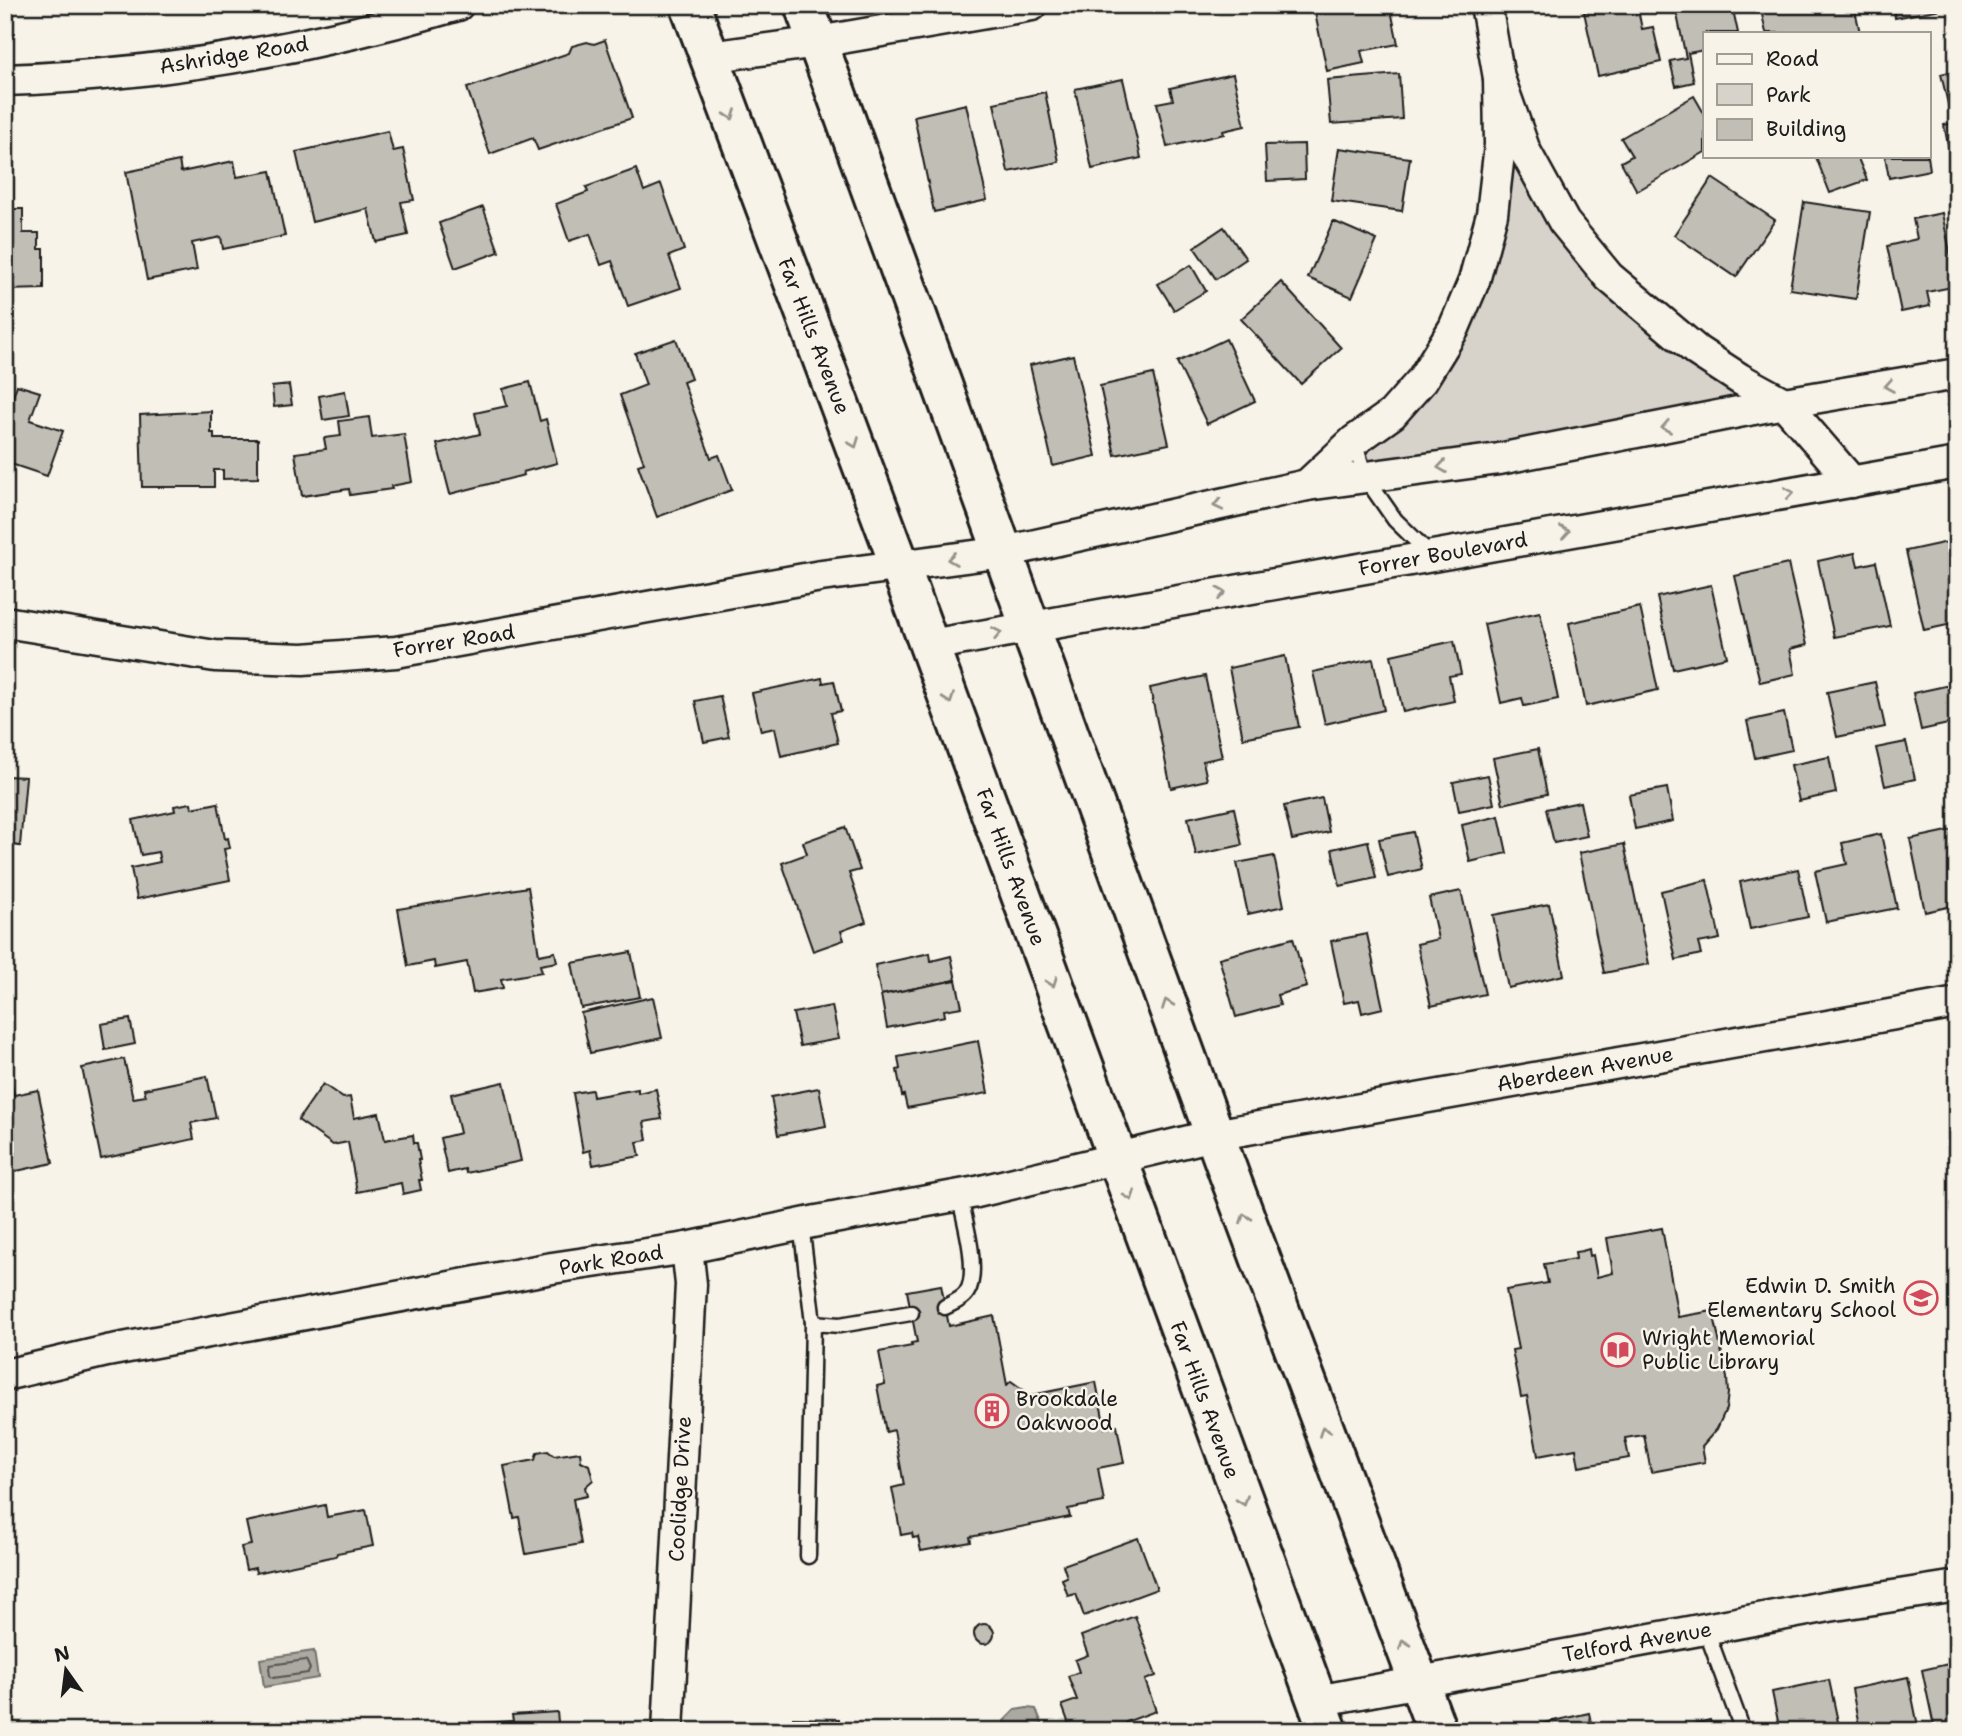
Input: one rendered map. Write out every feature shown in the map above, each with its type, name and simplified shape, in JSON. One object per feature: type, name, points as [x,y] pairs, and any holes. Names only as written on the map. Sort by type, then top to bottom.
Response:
[{"type":"main road","name":"Far Hills Avenue","points":[[690,5],[901,566],[1116,1158],[1323,1716]]},
{"type":"main road","points":[[804,5],[1214,1135],[1437,1731]]},
{"type":"street","name":"Ashridge Road","points":[[5,80],[154,69],[276,51],[386,27],[458,5]]},
{"type":"street","points":[[709,57],[818,42],[1032,5]]},
{"type":"street","points":[[1307,485],[1354,441],[1392,414],[1422,380],[1454,328],[1474,281],[1492,214],[1500,145],[1499,78],[1486,5]]},
{"type":"street","points":[[1499,78],[1525,151],[1564,222],[1609,278],[1697,351],[1784,403],[1852,482]]},
{"type":"street","points":[[1004,552],[1307,485],[1499,458],[1784,403],[1957,374]]},
{"type":"street","name":"Forrer Boulevard","points":[[930,645],[1957,463]]},
{"type":"street","name":"Forrer Road","points":[[5,622],[195,653],[303,659],[396,652],[821,576],[1004,552]]},
{"type":"street","name":"Aberdeen Avenue","points":[[1214,1135],[1957,1003]]},
{"type":"street","name":"Park Road","points":[[5,1375],[107,1351],[499,1278],[687,1248],[960,1195],[1214,1135]]},
{"type":"street","name":"Coolidge Drive","points":[[668,1731],[691,1284],[687,1248]]},
{"type":"street","name":"Telford Avenue","points":[[1323,1716],[1418,1682],[1829,1606],[1957,1586]]},
{"type":"lane","points":[[1354,441],[1365,477],[1395,520],[1432,556]]},
{"type":"lane","points":[[945,1307],[967,1293],[972,1281],[960,1195]]},
{"type":"lane","points":[[801,1224],[813,1323],[808,1556]]},
{"type":"lane","points":[[813,1323],[840,1325],[911,1313]]},
{"type":"lane","points":[[1706,1630],[1743,1731]]},
{"type":"green space","points":[[1501,115],[1609,277],[1784,403],[1365,477],[1354,441],[1454,328]]},
{"type":"water","points":[[314,1651],[318,1678],[264,1687],[260,1659]]},
{"type":"water","points":[[1036,1709],[1045,1731],[1008,1731],[1004,1721],[1015,1710]]},
{"type":"building","points":[[1353,5],[1390,5],[1398,44],[1361,51],[1364,63],[1327,71],[1315,13]]},
{"type":"building","points":[[1615,5],[1637,5],[1642,29],[1653,27],[1661,62],[1598,76],[1584,12]]},
{"type":"building","points":[[1675,5],[1732,5],[1738,32],[1703,32],[1703,50],[1688,53],[1694,82],[1676,86],[1670,61],[1686,58]]},
{"type":"building","points":[[1760,5],[1854,5],[1860,32],[1766,32]]},
{"type":"building","points":[[1893,5],[1945,5],[1946,8],[1895,18]]},
{"type":"building","points":[[605,40],[632,118],[538,150],[533,138],[490,154],[467,88],[569,53],[572,46]]},
{"type":"building","points":[[1957,70],[1957,112],[1950,113],[1941,74]]},
{"type":"building","points":[[1233,74],[1245,126],[1223,131],[1224,134],[1167,147],[1157,103],[1173,100],[1170,88]]},
{"type":"building","points":[[1399,74],[1402,119],[1331,124],[1327,80]]},
{"type":"building","points":[[1123,79],[1141,158],[1092,169],[1075,89]]},
{"type":"building","points":[[1045,92],[1059,162],[1008,172],[994,103]]},
{"type":"building","points":[[1694,96],[1703,112],[1703,153],[1637,191],[1621,162],[1632,156],[1621,138]]},
{"type":"building","points":[[966,104],[987,200],[934,212],[914,116]]},
{"type":"building","points":[[1957,122],[1957,163],[1952,164],[1944,125]]},
{"type":"building","points":[[388,131],[393,151],[403,149],[414,200],[401,202],[408,235],[376,242],[368,209],[312,222],[296,152]]},
{"type":"building","points":[[1304,144],[1305,179],[1267,181],[1265,145]]},
{"type":"building","points":[[1339,148],[1410,158],[1402,211],[1331,201]]},
{"type":"building","points":[[1816,158],[1858,158],[1867,180],[1830,193]]},
{"type":"building","points":[[1885,158],[1928,158],[1930,170],[1889,178]]},
{"type":"building","points":[[179,161],[181,172],[234,161],[237,177],[271,171],[285,236],[223,249],[221,237],[192,243],[197,270],[147,280],[126,172]]},
{"type":"building","points":[[636,169],[644,191],[661,184],[684,250],[669,256],[681,288],[628,306],[612,261],[601,265],[590,234],[569,241],[556,204],[588,192],[586,187]]},
{"type":"building","points":[[1712,178],[1775,220],[1736,277],[1674,235]]},
{"type":"building","points":[[5,183],[13,183],[13,209],[23,209],[23,233],[39,233],[39,249],[44,249],[44,289],[5,290]]},
{"type":"building","points":[[1804,202],[1870,212],[1856,299],[1790,289]]},
{"type":"building","points":[[483,207],[499,252],[455,268],[439,223]]},
{"type":"building","points":[[1942,213],[1957,286],[1927,292],[1930,306],[1901,312],[1887,246],[1917,239],[1913,219]]},
{"type":"building","points":[[1333,221],[1377,240],[1352,297],[1308,278]]},
{"type":"building","points":[[1224,227],[1246,259],[1216,279],[1194,247]]},
{"type":"building","points":[[1191,265],[1206,291],[1174,310],[1158,284]]},
{"type":"building","points":[[1281,282],[1341,348],[1301,384],[1241,319]]},
{"type":"building","points":[[676,339],[691,379],[683,382],[711,458],[719,455],[732,490],[657,517],[638,465],[644,463],[620,395],[646,385],[635,353]]},
{"type":"building","points":[[1226,339],[1255,401],[1207,424],[1177,362]]},
{"type":"building","points":[[1073,355],[1096,456],[1053,466],[1030,365]]},
{"type":"building","points":[[1153,374],[1169,444],[1115,455],[1100,386]]},
{"type":"building","points":[[530,382],[540,421],[546,419],[557,463],[523,472],[524,475],[450,494],[437,444],[480,434],[475,413],[507,406],[503,389]]},
{"type":"building","points":[[17,385],[40,392],[30,420],[63,431],[47,476],[5,462],[5,396],[12,399]]},
{"type":"building","points":[[289,385],[292,405],[274,407],[272,387]]},
{"type":"building","points":[[345,391],[349,416],[323,420],[319,396]]},
{"type":"building","points":[[211,411],[211,433],[214,433],[214,439],[258,439],[258,478],[223,479],[223,470],[214,470],[214,487],[142,487],[140,415]]},
{"type":"building","points":[[369,417],[372,438],[404,434],[412,482],[391,486],[392,489],[350,495],[349,489],[302,496],[295,453],[326,449],[324,438],[341,436],[339,421]]},
{"type":"building","points":[[1957,540],[1957,623],[1924,630],[1906,551]]},
{"type":"building","points":[[1855,553],[1858,566],[1876,562],[1890,626],[1834,637],[1818,561]]},
{"type":"building","points":[[1788,564],[1807,645],[1790,649],[1795,674],[1760,682],[1735,576]]},
{"type":"building","points":[[1711,585],[1727,657],[1673,669],[1657,597]]},
{"type":"building","points":[[1640,607],[1658,690],[1586,706],[1569,623]]},
{"type":"building","points":[[1540,612],[1558,699],[1524,706],[1522,698],[1501,703],[1484,624]]},
{"type":"building","points":[[1454,641],[1461,674],[1449,676],[1454,701],[1403,712],[1391,655]]},
{"type":"building","points":[[1285,656],[1299,727],[1243,738],[1229,668]]},
{"type":"building","points":[[1373,659],[1384,710],[1325,724],[1313,672]]},
{"type":"building","points":[[1205,676],[1222,757],[1203,761],[1207,780],[1171,788],[1150,688]]},
{"type":"building","points":[[822,678],[823,683],[834,681],[841,711],[831,713],[838,743],[781,756],[775,728],[761,731],[752,693]]},
{"type":"building","points":[[1875,682],[1885,727],[1837,737],[1827,692]]},
{"type":"building","points":[[1950,685],[1957,722],[1921,730],[1913,693]]},
{"type":"building","points":[[720,696],[729,737],[704,742],[695,701]]},
{"type":"building","points":[[1784,713],[1792,750],[1755,758],[1747,721]]},
{"type":"building","points":[[1906,742],[1915,779],[1885,786],[1876,748]]},
{"type":"building","points":[[1538,749],[1547,794],[1503,804],[1493,758]]},
{"type":"building","points":[[1829,757],[1836,793],[1799,801],[1791,765]]},
{"type":"building","points":[[1488,775],[1494,804],[1459,811],[1453,782]]},
{"type":"building","points":[[5,776],[26,777],[20,846],[5,844]]},
{"type":"building","points":[[1667,788],[1673,821],[1635,829],[1629,795]]},
{"type":"building","points":[[1322,798],[1329,832],[1292,840],[1284,806]]},
{"type":"building","points":[[1580,802],[1587,836],[1554,843],[1546,809]]},
{"type":"building","points":[[191,803],[192,808],[218,803],[225,839],[228,838],[230,848],[224,849],[230,880],[137,899],[131,868],[160,862],[158,852],[141,855],[133,820],[175,811],[174,806]]},
{"type":"building","points":[[1234,808],[1242,845],[1196,855],[1188,818]]},
{"type":"building","points":[[1499,816],[1507,853],[1470,862],[1462,825]]},
{"type":"building","points":[[845,827],[860,870],[849,873],[866,922],[841,931],[844,940],[813,951],[782,863],[807,854],[803,842]]},
{"type":"building","points":[[1957,829],[1957,905],[1925,912],[1910,839]]},
{"type":"building","points":[[1413,832],[1422,869],[1388,877],[1379,839]]},
{"type":"building","points":[[1881,834],[1897,908],[1826,922],[1815,871],[1847,864],[1842,843]]},
{"type":"building","points":[[1368,841],[1376,878],[1340,886],[1332,849]]},
{"type":"building","points":[[1624,844],[1649,964],[1604,973],[1579,853]]},
{"type":"building","points":[[1274,856],[1284,906],[1248,914],[1237,863]]},
{"type":"building","points":[[1798,869],[1808,917],[1750,929],[1740,882]]},
{"type":"building","points":[[1707,880],[1720,939],[1698,943],[1701,954],[1676,960],[1661,891]]},
{"type":"building","points":[[528,887],[539,955],[555,952],[557,962],[540,965],[542,972],[501,979],[503,988],[473,993],[467,962],[435,968],[434,961],[408,966],[398,909]]},
{"type":"building","points":[[1461,891],[1485,994],[1431,1006],[1417,944],[1438,939],[1429,898]]},
{"type":"building","points":[[1549,904],[1564,975],[1508,988],[1493,915]]},
{"type":"building","points":[[1367,934],[1383,1008],[1362,1013],[1359,1000],[1344,1003],[1331,941]]},
{"type":"building","points":[[1293,938],[1307,987],[1277,995],[1280,1005],[1236,1017],[1219,958]]},
{"type":"building","points":[[631,952],[640,997],[581,1008],[572,963]]},
{"type":"building","points":[[930,953],[931,961],[951,956],[956,980],[881,995],[875,965]]},
{"type":"building","points":[[956,980],[962,1007],[944,1010],[945,1016],[887,1028],[881,995]]},
{"type":"building","points":[[653,997],[662,1038],[590,1053],[581,1013]]},
{"type":"building","points":[[832,1006],[839,1039],[800,1046],[793,1013]]},
{"type":"building","points":[[130,1019],[135,1044],[105,1050],[101,1024]]},
{"type":"building","points":[[978,1041],[988,1093],[907,1108],[897,1070],[900,1069],[898,1057]]},
{"type":"building","points":[[124,1059],[133,1098],[146,1096],[144,1089],[207,1076],[216,1118],[191,1123],[194,1139],[101,1159],[82,1068]]},
{"type":"building","points":[[504,1082],[521,1161],[466,1173],[465,1169],[448,1173],[440,1138],[460,1133],[451,1094]]},
{"type":"building","points":[[323,1084],[343,1098],[350,1097],[354,1118],[379,1113],[385,1140],[413,1135],[420,1160],[421,1190],[403,1194],[401,1183],[357,1192],[348,1142],[333,1145],[298,1120]]},
{"type":"building","points":[[12,1086],[14,1095],[38,1090],[53,1163],[12,1172],[9,1161],[5,1162],[5,1087]]},
{"type":"building","points":[[819,1088],[826,1126],[778,1135],[771,1097]]},
{"type":"building","points":[[638,1089],[638,1093],[656,1089],[662,1119],[644,1122],[647,1140],[637,1142],[640,1156],[593,1165],[590,1150],[583,1152],[573,1093],[592,1090],[593,1097]]},
{"type":"building","name":"Wright Memorial Public Library","points":[[1662,1228],[1678,1317],[1713,1311],[1727,1378],[1726,1409],[1717,1429],[1702,1446],[1705,1462],[1651,1472],[1644,1435],[1625,1438],[1629,1458],[1579,1467],[1576,1449],[1538,1456],[1527,1396],[1521,1397],[1512,1350],[1518,1349],[1506,1290],[1548,1283],[1544,1264],[1576,1259],[1575,1252],[1589,1249],[1590,1256],[1593,1255],[1597,1277],[1613,1273],[1607,1238]]},
{"type":"building","name":"Brookdale Oakwood","points":[[941,1285],[949,1326],[994,1316],[1007,1385],[1011,1381],[1025,1391],[1022,1397],[1096,1382],[1105,1428],[1117,1426],[1124,1463],[1098,1468],[1104,1502],[1068,1509],[1070,1517],[970,1537],[971,1542],[921,1551],[918,1537],[913,1538],[912,1533],[901,1535],[892,1488],[904,1485],[894,1430],[886,1432],[877,1386],[885,1384],[879,1352],[912,1346],[911,1343],[917,1342],[907,1291]]},
{"type":"building","points":[[548,1451],[554,1456],[580,1452],[581,1461],[589,1465],[593,1480],[585,1487],[587,1496],[573,1499],[581,1544],[526,1554],[519,1517],[514,1518],[504,1466],[535,1460],[537,1453]]},
{"type":"building","points":[[325,1505],[327,1517],[366,1510],[373,1546],[256,1573],[255,1568],[246,1570],[241,1547],[251,1545],[246,1522]]},
{"type":"building","points":[[1138,1538],[1157,1589],[1084,1616],[1076,1594],[1068,1596],[1062,1579],[1067,1577],[1063,1565]]},
{"type":"building","points":[[1135,1616],[1156,1676],[1145,1680],[1156,1711],[1126,1722],[1122,1731],[1062,1731],[1070,1727],[1062,1705],[1077,1700],[1068,1676],[1079,1672],[1075,1660],[1088,1655],[1081,1636]]},
{"type":"building","points":[[980,1624],[988,1624],[994,1634],[988,1644],[980,1644],[974,1638],[974,1630]]},
{"type":"building","points":[[1957,1662],[1957,1731],[1935,1731],[1922,1670]]},
{"type":"building","points":[[1908,1677],[1919,1731],[1860,1731],[1852,1689]]},
{"type":"building","points":[[1829,1680],[1840,1731],[1780,1731],[1772,1692]]},
{"type":"building","points":[[557,1712],[559,1731],[483,1731],[482,1723],[513,1721],[512,1715]]},
{"type":"building","points":[[1589,1713],[1593,1731],[1523,1731],[1522,1728]]},
{"type":"building","points":[[793,1718],[839,1719],[839,1731],[793,1731]]},
{"type":"building","points":[[1710,1720],[1713,1731],[1672,1731],[1672,1729]]},
{"type":"place","name":"Edwin D. Smith Elementary School","points":[[1921,1298]]},
{"type":"place","name":"Wright Memorial Public Library","points":[[1618,1350]]},
{"type":"place","name":"Brookdale Oakwood","points":[[992,1411]]}]
